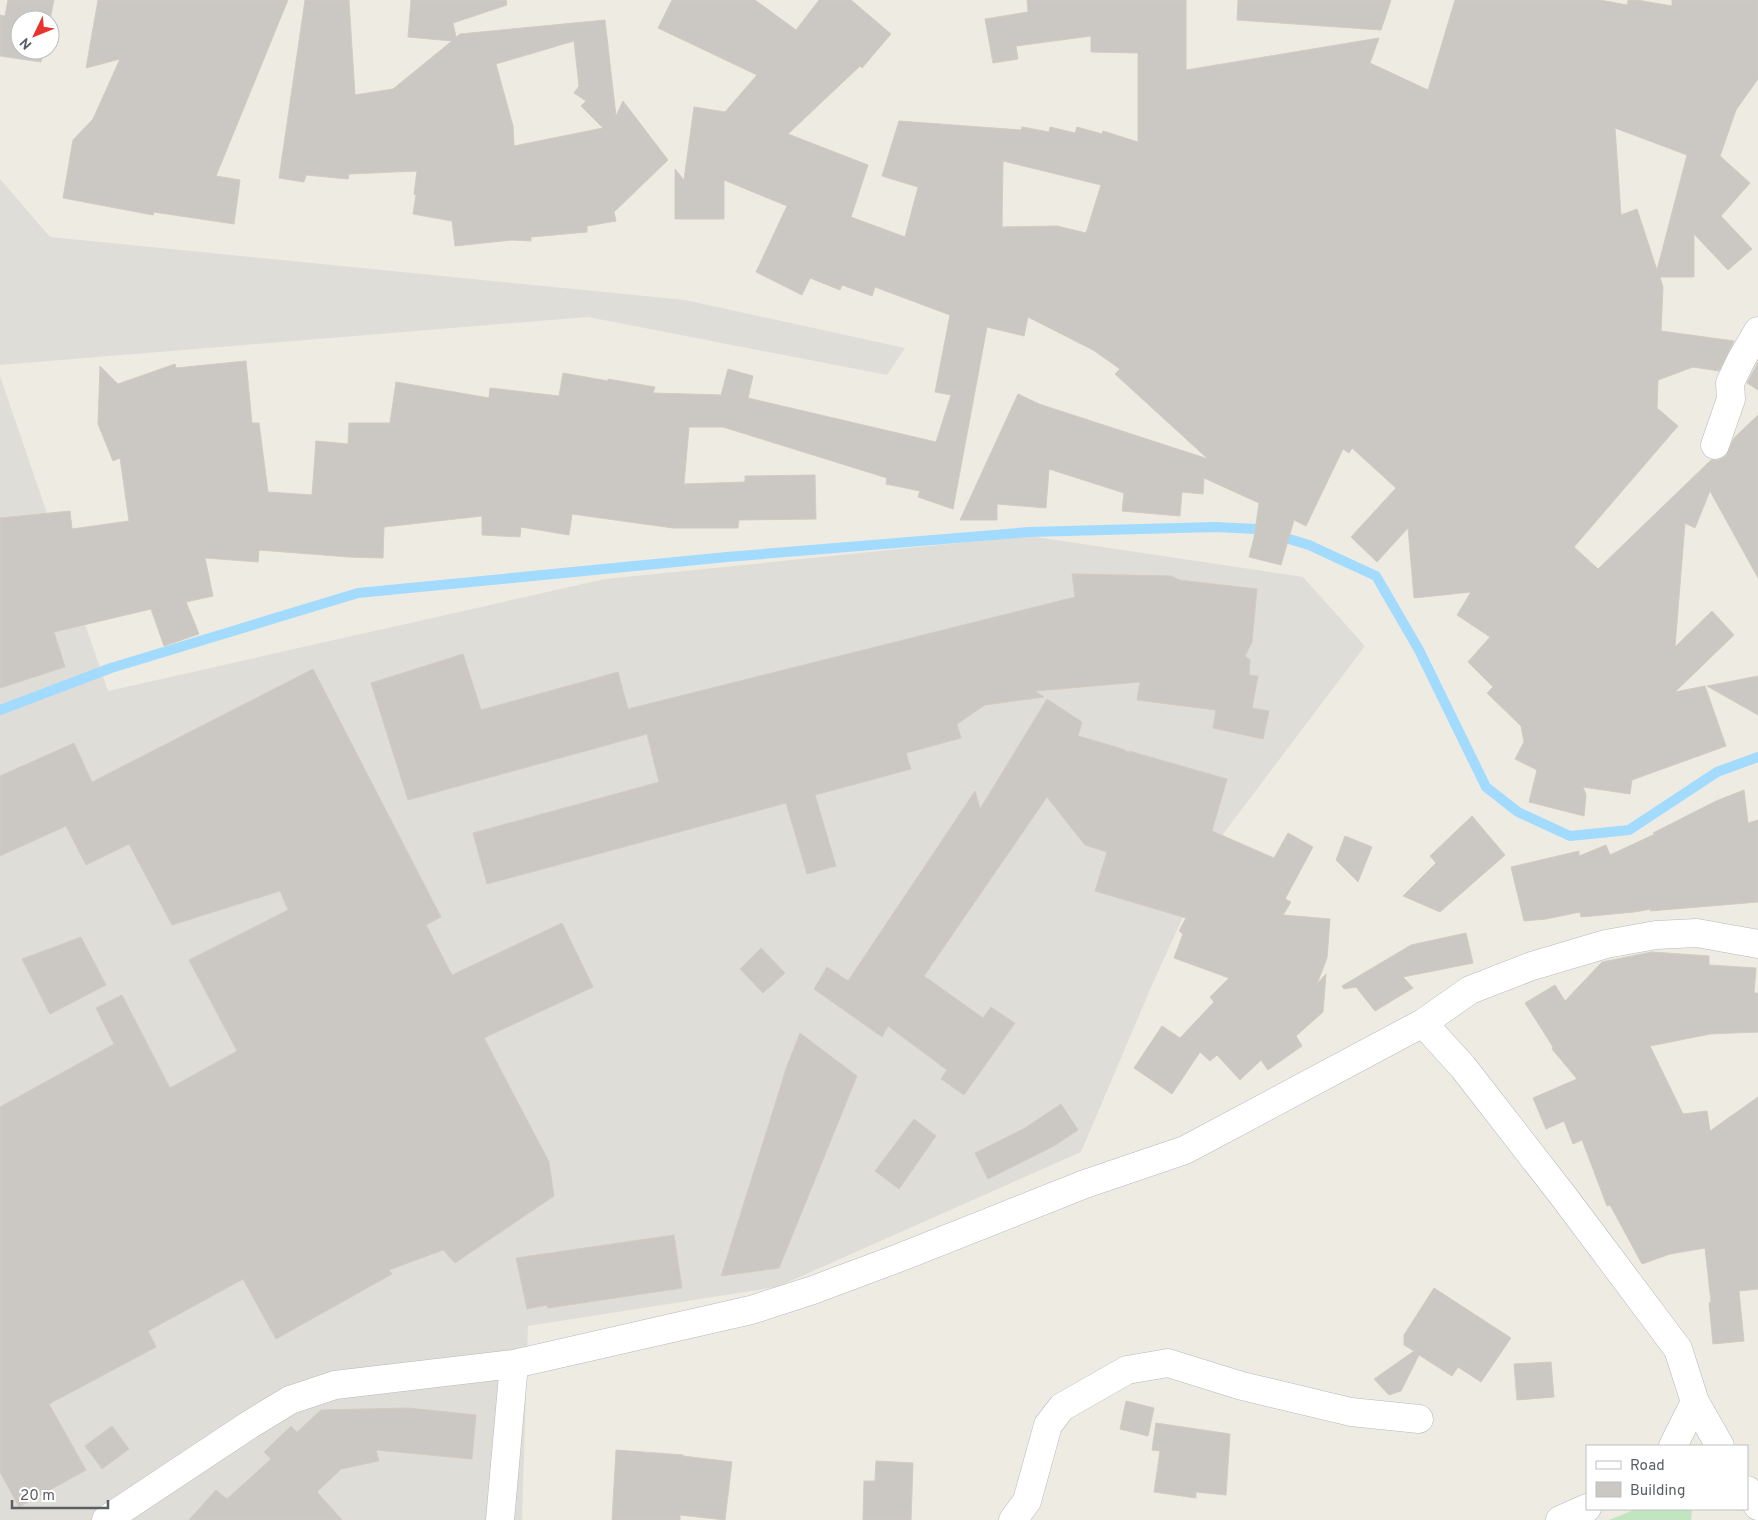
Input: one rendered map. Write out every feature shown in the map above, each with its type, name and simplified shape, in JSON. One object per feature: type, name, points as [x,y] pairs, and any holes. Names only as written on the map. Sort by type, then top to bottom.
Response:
[{"type":"street","points":[[1715,445],[1731,399],[1730,383],[1758,331]]},
{"type":"street","points":[[106,1520],[249,1424],[290,1400],[335,1384],[514,1364],[751,1310],[813,1290],[877,1266],[1085,1184],[1185,1150],[1423,1023],[1470,990],[1532,966],[1606,944],[1656,935],[1697,933],[1758,944]]},
{"type":"street","points":[[1423,1023],[1463,1068],[1517,1136],[1678,1349],[1695,1402],[1719,1445]]},
{"type":"street","points":[[1013,1520],[1027,1501],[1048,1425],[1062,1407],[1128,1370],[1168,1363],[1242,1386],[1351,1412],[1419,1420]]},
{"type":"street","points":[[500,1520],[514,1364]]},
{"type":"street","points":[[1675,1445],[1695,1402]]},
{"type":"street","points":[[1748,1491],[1758,1506]]},
{"type":"street","points":[[1560,1520],[1586,1508]]},
{"type":"shaded area","points":[[0,179],[50,237],[685,300],[905,348],[887,375],[588,317],[0,365]]},
{"type":"shaded area","points":[[0,376],[108,691],[605,579],[1029,536],[1303,577],[1365,646],[1217,842],[1152,985],[1081,1152],[777,1287],[528,1326],[522,1520],[0,1520]]},
{"type":"green space","points":[[1634,1510],[1692,1510],[1691,1520],[1609,1520]]},
{"type":"building","points":[[8,0],[54,0],[52,10],[10,10],[10,57],[0,56],[0,15],[5,16]]},
{"type":"building","points":[[98,0],[288,0],[216,176],[240,180],[234,224],[154,212],[153,215],[63,198],[73,140],[93,119],[120,59],[86,68]]},
{"type":"building","points":[[305,0],[349,0],[355,95],[393,89],[452,41],[408,37],[411,0],[506,0],[507,5],[453,23],[456,37],[460,34],[605,20],[616,116],[623,101],[668,160],[614,212],[616,221],[587,226],[587,232],[531,237],[531,241],[512,240],[455,246],[452,221],[413,214],[417,171],[349,174],[348,179],[306,175],[304,182],[279,178]],"holes":[[[574,41],[579,86],[574,93],[586,101],[581,106],[603,128],[514,146],[513,126],[496,64]]]},
{"type":"building","points":[[672,0],[755,0],[796,30],[819,0],[851,0],[891,34],[862,68],[860,66],[788,134],[868,165],[851,217],[905,237],[918,187],[882,176],[899,121],[1021,130],[1022,127],[1049,132],[1050,127],[1075,133],[1077,127],[1102,134],[1103,131],[1138,142],[1138,53],[1091,52],[1091,36],[1016,46],[1018,59],[993,63],[985,19],[1028,12],[1027,0],[1186,0],[1186,70],[1379,38],[1370,63],[1428,90],[1455,0],[1600,0],[1627,5],[1628,0],[1637,0],[1672,6],[1672,0],[1758,0],[1758,79],[1736,110],[1720,156],[1750,183],[1721,216],[1752,249],[1728,270],[1694,234],[1694,277],[1660,277],[1663,287],[1661,331],[1734,341],[1719,371],[1693,367],[1658,380],[1657,408],[1678,426],[1574,547],[1598,569],[1711,460],[1718,460],[1726,456],[1734,438],[1758,415],[1758,578],[1710,491],[1695,528],[1685,523],[1675,647],[1712,611],[1734,635],[1675,692],[1705,686],[1726,746],[1632,780],[1630,794],[1583,787],[1586,795],[1584,816],[1529,802],[1537,770],[1515,759],[1524,742],[1521,726],[1487,693],[1493,687],[1468,662],[1490,637],[1457,615],[1471,592],[1414,598],[1408,528],[1377,562],[1351,537],[1396,488],[1352,448],[1349,453],[1343,449],[1306,526],[1294,520],[1281,565],[1249,557],[1259,503],[1204,478],[1203,494],[1182,492],[1180,516],[1122,511],[1124,493],[1049,469],[1046,508],[997,504],[997,520],[960,520],[1018,394],[1039,404],[1208,459],[1115,374],[1120,369],[1093,350],[1028,317],[1024,336],[987,327],[953,509],[918,497],[920,491],[886,484],[887,478],[723,427],[689,427],[684,484],[745,482],[745,476],[815,475],[816,519],[739,520],[738,528],[673,528],[572,514],[569,535],[521,527],[520,537],[482,535],[482,516],[384,527],[383,558],[259,550],[258,562],[205,558],[213,596],[186,602],[199,634],[164,646],[151,609],[54,632],[65,667],[0,688],[0,518],[70,511],[72,529],[129,521],[120,458],[113,461],[98,424],[100,366],[118,384],[175,364],[176,368],[246,361],[252,423],[259,423],[268,492],[312,495],[316,441],[348,444],[349,423],[390,423],[396,382],[489,398],[490,388],[559,396],[563,373],[655,387],[653,393],[721,395],[728,369],[753,376],[748,398],[936,442],[951,395],[935,392],[950,315],[875,287],[872,296],[842,285],[840,290],[810,278],[802,295],[756,272],[787,206],[724,180],[724,219],[675,219],[675,169],[684,180],[694,107],[725,112],[757,75],[658,28]],"holes":[[[1615,128],[1687,155],[1657,270],[1637,209],[1621,215]],[[1003,161],[1101,185],[1086,233],[1057,226],[1002,227]]]},
{"type":"building","points":[[1238,0],[1391,0],[1381,30],[1237,20]]},
{"type":"building","points":[[1758,362],[1758,390],[1747,383]]},
{"type":"building","points":[[1072,574],[1171,576],[1179,580],[1257,589],[1252,642],[1245,656],[1250,660],[1249,675],[1258,676],[1252,708],[1269,711],[1263,739],[1213,728],[1216,710],[1137,700],[1140,682],[1035,691],[1044,697],[985,705],[957,724],[961,738],[906,753],[911,769],[815,795],[836,866],[807,874],[786,803],[487,884],[473,833],[659,782],[647,734],[408,800],[371,683],[463,654],[481,710],[618,672],[628,709],[1075,597]]},
{"type":"building","points":[[313,669],[441,917],[426,925],[452,975],[562,923],[593,987],[484,1038],[549,1162],[554,1196],[455,1263],[443,1250],[389,1270],[392,1274],[276,1339],[243,1279],[148,1331],[156,1347],[49,1404],[86,1470],[19,1507],[0,1472],[0,1107],[114,1044],[96,1008],[122,995],[170,1088],[237,1051],[189,960],[288,910],[280,891],[172,925],[129,844],[86,865],[66,826],[0,856],[0,776],[74,743],[92,782]]},
{"type":"building","points":[[1758,676],[1758,715],[1707,686]]},
{"type":"building","points":[[1047,699],[1082,722],[1078,736],[1123,749],[1129,753],[1129,751],[1227,779],[1212,831],[1274,858],[1288,833],[1313,847],[1285,899],[1291,902],[1283,915],[1330,919],[1327,958],[1317,984],[1326,974],[1323,1012],[1296,1036],[1302,1046],[1268,1070],[1261,1060],[1240,1080],[1217,1055],[1210,1061],[1200,1052],[1172,1094],[1134,1068],[1162,1026],[1180,1038],[1214,1002],[1210,997],[1229,978],[1174,958],[1183,934],[1179,931],[1186,918],[1095,891],[1107,852],[1085,845],[1047,797],[924,976],[983,1018],[991,1007],[1015,1023],[964,1095],[941,1079],[947,1070],[888,1026],[882,1037],[814,989],[827,967],[848,981],[975,791],[980,809]]},
{"type":"building","points":[[1744,790],[1748,823],[1758,820],[1758,902],[1650,911],[1652,909],[1581,917],[1580,912],[1546,919],[1524,921],[1511,867],[1579,851],[1579,856],[1606,845],[1610,855],[1655,834],[1653,833],[1716,801]]},
{"type":"building","points":[[1472,816],[1505,855],[1440,912],[1403,896],[1436,863],[1430,856]]},
{"type":"building","points":[[1345,836],[1372,847],[1358,882],[1336,860]]},
{"type":"building","points":[[1466,933],[1473,963],[1403,977],[1413,988],[1375,1011],[1356,987],[1344,989],[1342,986],[1411,945]]},
{"type":"building","points":[[81,937],[106,985],[50,1014],[22,959]]},
{"type":"building","points":[[761,948],[785,973],[763,993],[740,969]]},
{"type":"building","points":[[1652,952],[1709,956],[1709,965],[1756,968],[1754,993],[1758,993],[1758,1032],[1710,1034],[1650,1046],[1683,1114],[1707,1111],[1710,1131],[1758,1097],[1758,1289],[1739,1291],[1744,1341],[1713,1344],[1705,1248],[1670,1254],[1642,1264],[1610,1205],[1607,1206],[1582,1140],[1573,1144],[1564,1121],[1546,1129],[1533,1098],[1577,1079],[1552,1049],[1553,1047],[1525,1003],[1555,985],[1565,1001],[1602,962]]},
{"type":"building","points":[[800,1033],[857,1076],[779,1268],[721,1276],[787,1066]]},
{"type":"building","points":[[1061,1104],[1078,1130],[1054,1146],[988,1179],[975,1153],[1025,1128]]},
{"type":"building","points":[[914,1119],[936,1136],[899,1189],[875,1171]]},
{"type":"building","points":[[674,1235],[682,1288],[548,1308],[547,1305],[527,1309],[516,1258]]},
{"type":"building","points":[[1434,1288],[1511,1338],[1481,1382],[1458,1367],[1452,1376],[1419,1355],[1401,1391],[1389,1395],[1374,1379],[1414,1351],[1404,1345],[1404,1335]]},
{"type":"building","points":[[1551,1362],[1554,1397],[1517,1400],[1514,1364]]},
{"type":"building","points":[[1126,1401],[1154,1408],[1148,1436],[1120,1429]]},
{"type":"building","points":[[408,1408],[476,1415],[472,1459],[376,1450],[379,1461],[341,1469],[317,1492],[342,1520],[189,1520],[216,1490],[227,1499],[271,1459],[264,1452],[291,1426],[297,1432],[321,1410]]},
{"type":"building","points":[[1156,1423],[1230,1434],[1226,1495],[1196,1492],[1196,1498],[1154,1492],[1160,1451],[1152,1450]]},
{"type":"building","points":[[112,1426],[129,1449],[102,1469],[85,1446]]},
{"type":"building","points":[[616,1450],[683,1455],[732,1462],[725,1520],[680,1515],[680,1520],[612,1520]]},
{"type":"building","points":[[876,1461],[913,1463],[911,1520],[863,1520],[864,1481],[875,1481]]},
{"type":"waterway","points":[[0,710],[111,668],[358,593],[727,557],[1029,532],[1215,527],[1256,529],[1309,545],[1376,576],[1419,650],[1486,787],[1518,812],[1570,836],[1629,830],[1717,772],[1758,757]]}]
